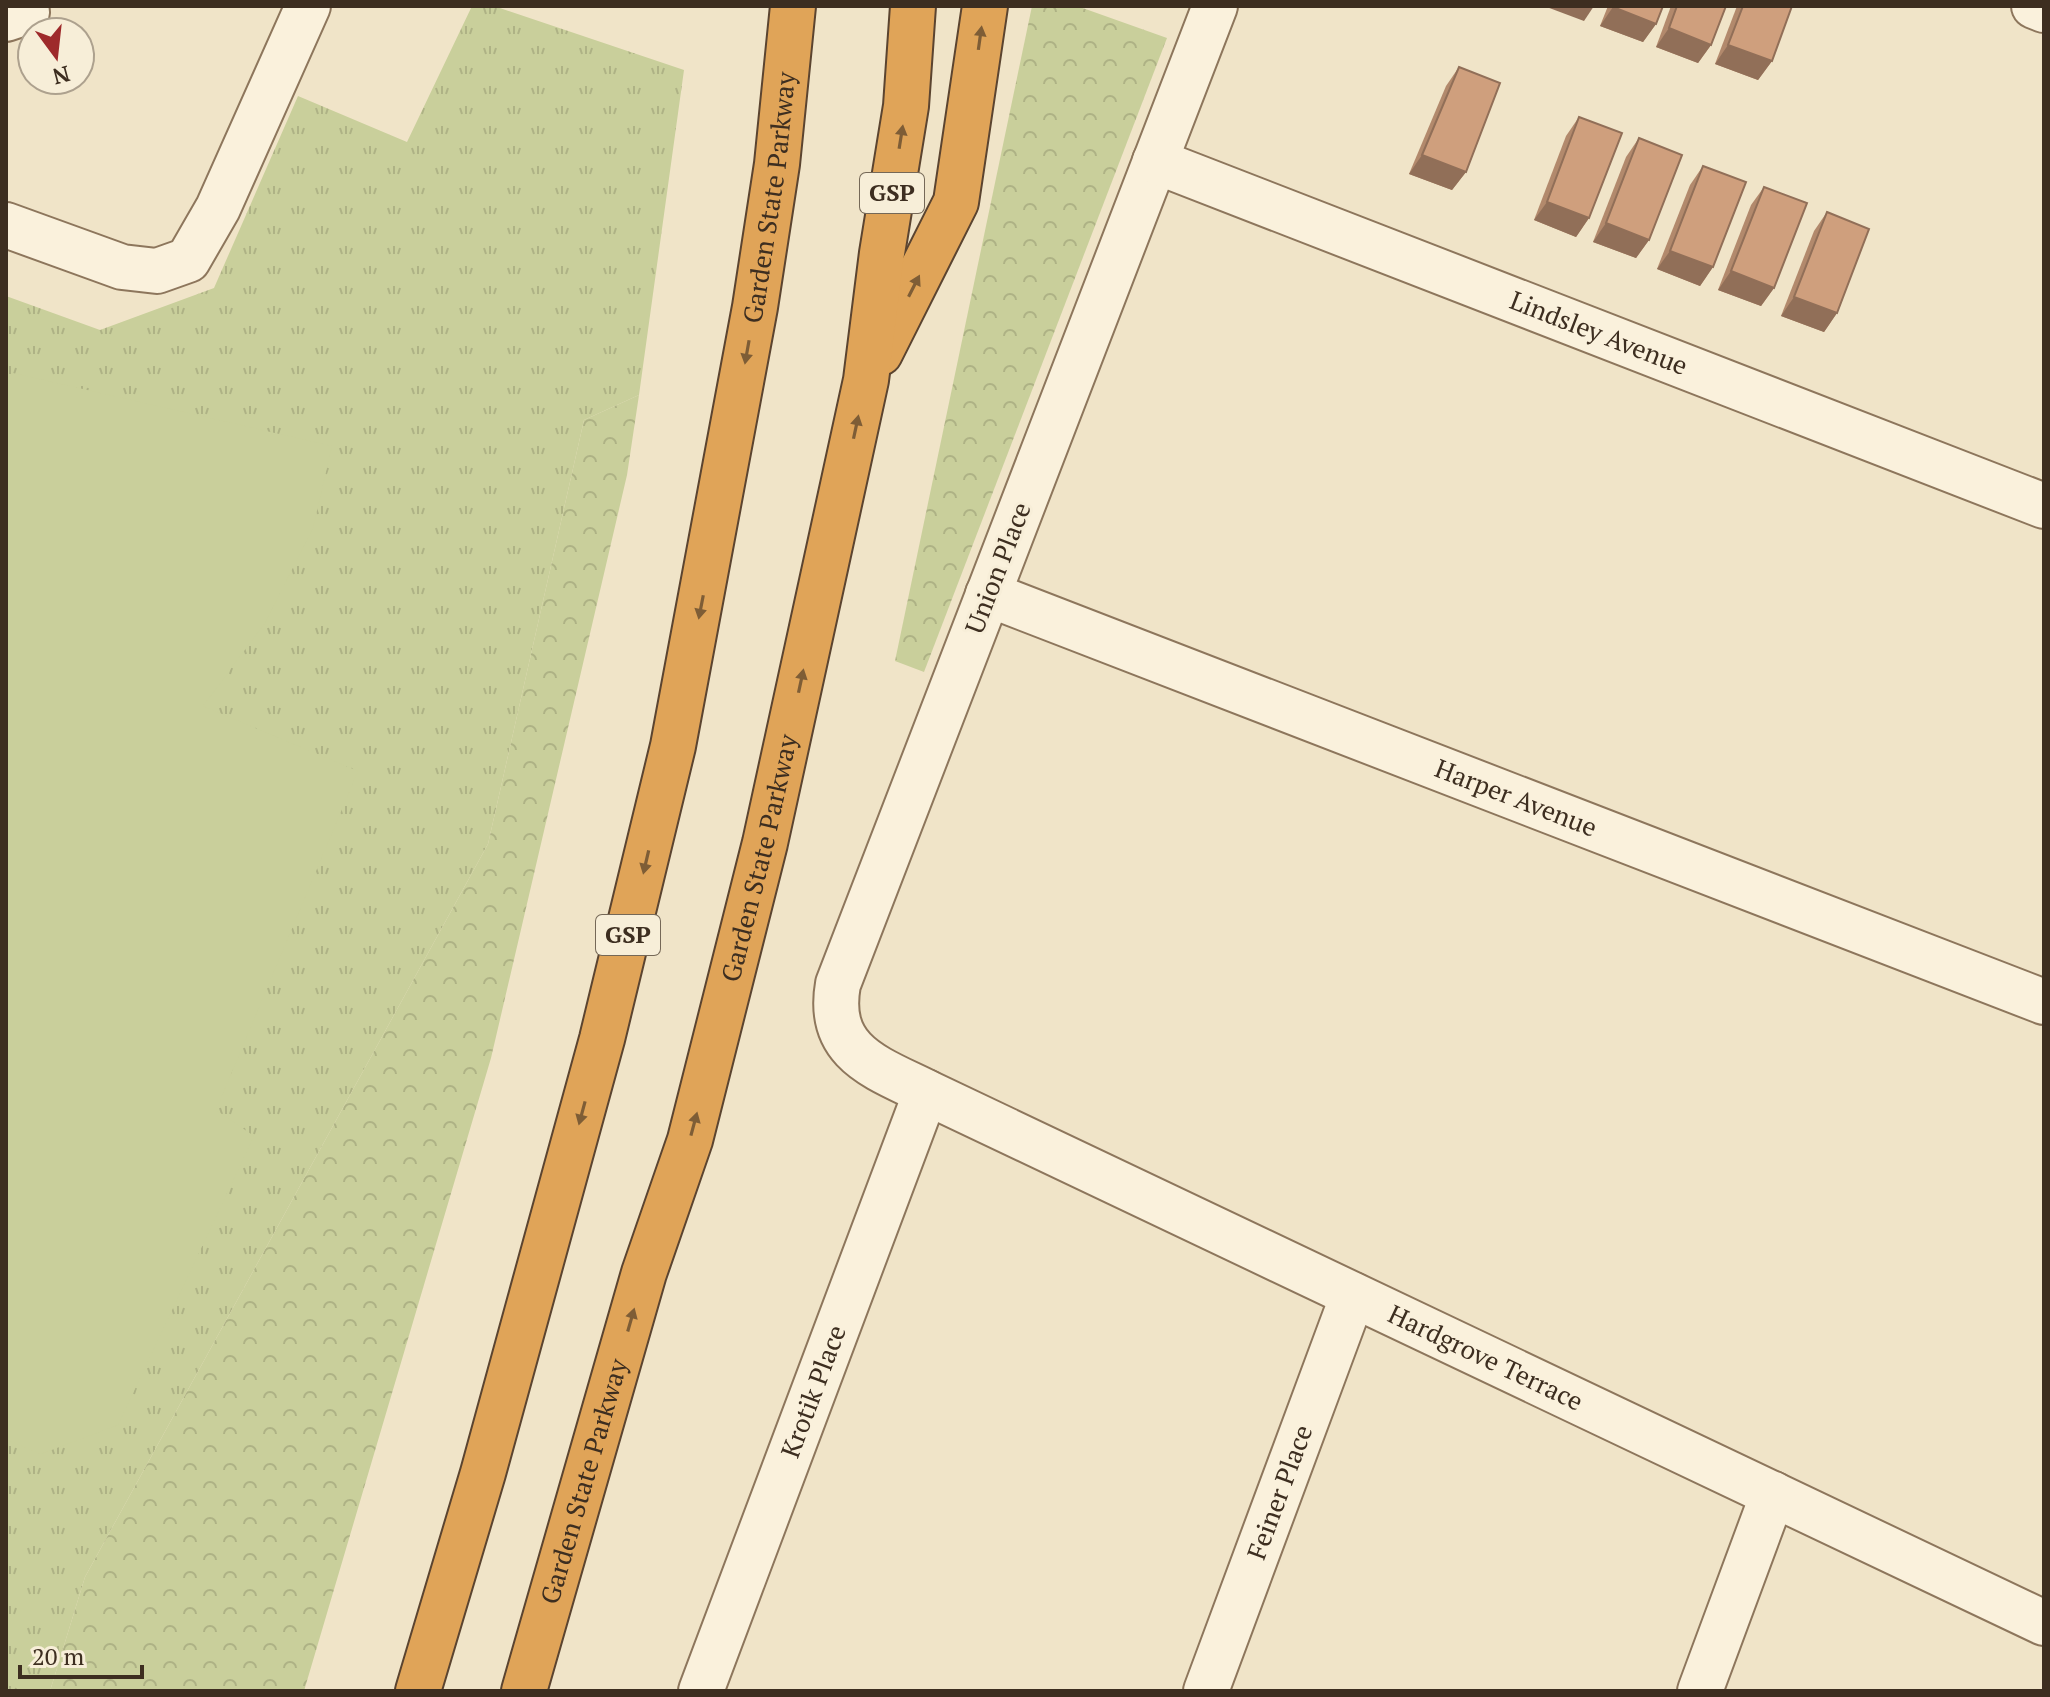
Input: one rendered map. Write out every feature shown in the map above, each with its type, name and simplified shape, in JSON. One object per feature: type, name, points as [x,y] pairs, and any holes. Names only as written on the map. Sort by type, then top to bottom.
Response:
[{"type":"highway","points":[[772,6],[777,164]]},
{"type":"highway","name":"Garden State Parkway","points":[[418,1691],[522,1332],[638,897],[673,746],[755,307],[777,164],[793,6]]},
{"type":"highway","name":"Garden State Parkway","points":[[524,1691],[644,1273],[690,1140],[765,843],[866,380],[882,253],[906,106],[913,6]]},
{"type":"highway","points":[[866,380],[956,202],[985,6]]},
{"type":"street","points":[[6,225],[122,267],[157,271],[188,260],[218,208],[308,6]]},
{"type":"street","name":"Union Place","points":[[926,1092],[857,1055],[836,1022],[834,1003],[838,984],[1215,6]]},
{"type":"street","points":[[2034,6],[2044,10]]},
{"type":"street","name":"Lindsley Avenue","points":[[1155,161],[2044,506]]},
{"type":"street","name":"Harper Avenue","points":[[988,594],[2044,1002]]},
{"type":"street","name":"Hardgrove Terrace","points":[[926,1092],[2044,1623]]},
{"type":"street","name":"Krotik Place","points":[[701,1691],[926,1092]]},
{"type":"street","name":"Feiner Place","points":[[1206,1691],[1353,1295]]},
{"type":"street","points":[[1700,1691],[1773,1494]]},
{"type":"green space","points":[[472,6],[494,6],[684,70],[639,395],[584,420],[488,844],[85,1577],[50,1691],[6,1691],[6,296],[100,330],[214,288],[298,96],[407,142]]},
{"type":"green space","points":[[1032,6],[1077,6],[1167,38],[924,672],[895,661]]},
{"type":"green space","points":[[13,373],[332,446],[313,528],[265,623],[203,706],[358,771],[216,1110],[254,1136],[118,1425],[41,1454],[6,1439],[6,379]]},
{"type":"green space","points":[[639,395],[627,475],[491,1058],[304,1691],[50,1691],[85,1577],[488,844],[584,420]]},
{"type":"building","points":[[1614,6],[1663,6],[1656,24]]},
{"type":"building","points":[[1677,6],[1726,6],[1711,45],[1669,28]]},
{"type":"building","points":[[1743,6],[1792,6],[1772,61],[1728,45]]},
{"type":"building","points":[[1459,67],[1500,83],[1466,172],[1422,155]]},
{"type":"building","points":[[1579,117],[1622,133],[1589,218],[1547,202]]},
{"type":"building","points":[[1639,138],[1682,155],[1649,240],[1606,223]]},
{"type":"building","points":[[1703,166],[1746,182],[1713,267],[1670,251]]},
{"type":"building","points":[[1764,187],[1807,203],[1774,288],[1731,271]]},
{"type":"building","points":[[1827,212],[1869,229],[1837,313],[1794,297]]}]
